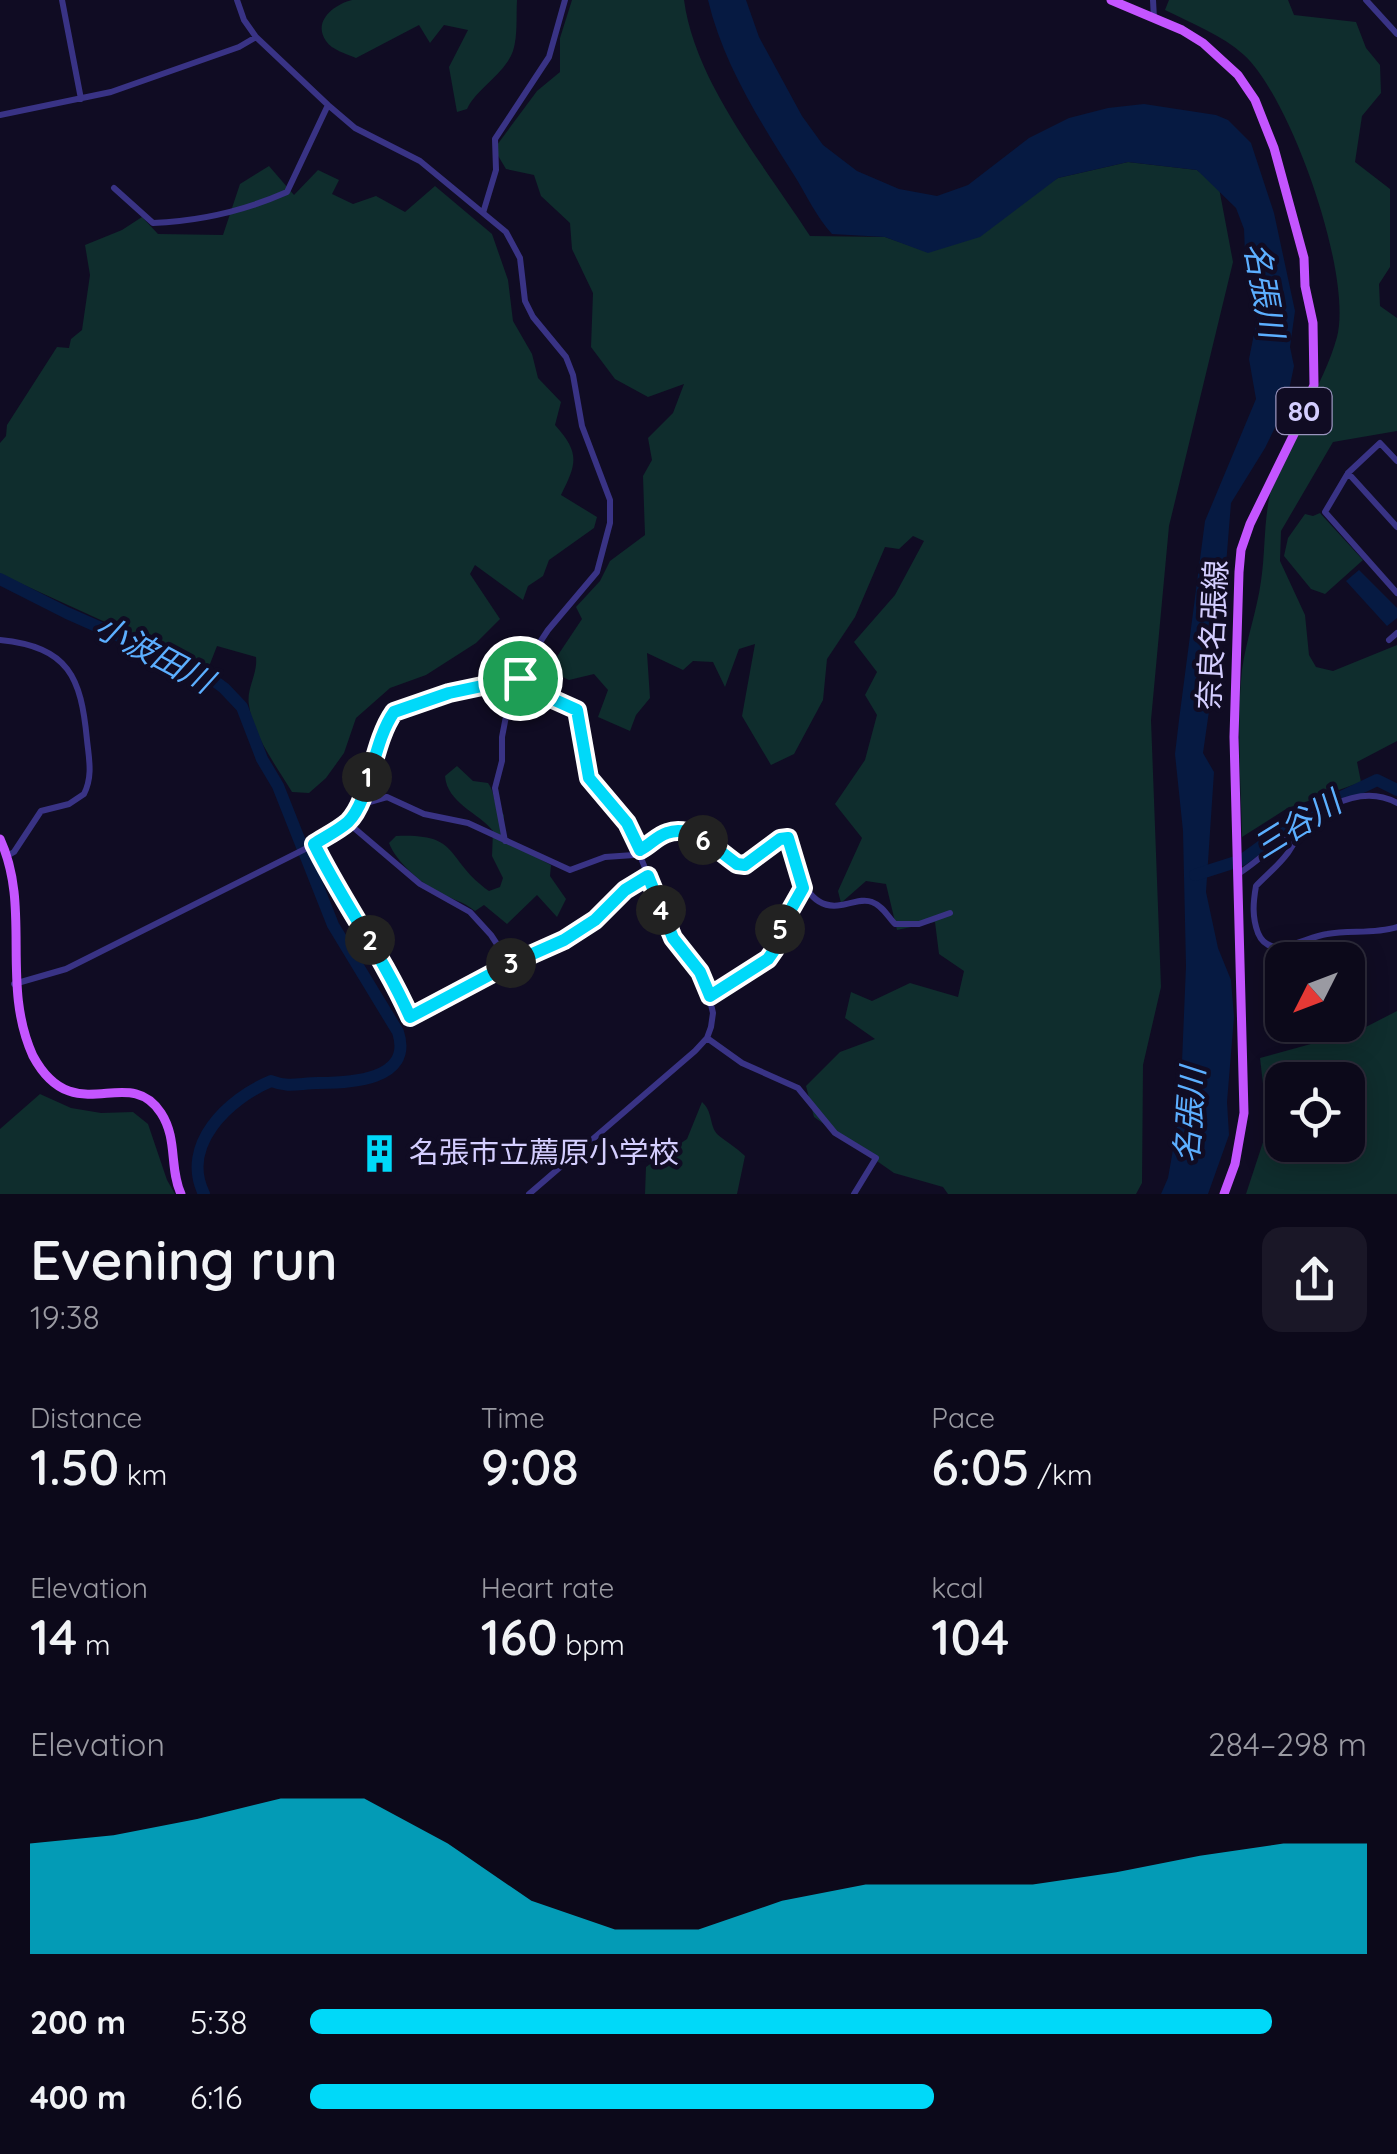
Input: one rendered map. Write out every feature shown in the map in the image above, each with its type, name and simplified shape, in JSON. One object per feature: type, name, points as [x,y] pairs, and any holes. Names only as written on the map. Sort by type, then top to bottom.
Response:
[{"type":"main road","name":"奈良名張線","points":[[1110,0],[1182,30],[1204,44],[1238,76],[1255,100],[1274,148],[1304,258],[1314,338],[1314,385],[1241,550],[1234,721],[1236,929],[1242,980],[1244,1113],[1235,1164],[1224,1194]]},
{"type":"main road","points":[[0,839],[7,856],[13,904],[15,1012],[22,1034],[42,1073],[54,1086],[79,1094],[131,1094],[157,1108],[171,1136],[181,1194]]},
{"type":"street","points":[[62,0],[81,99]]},
{"type":"street","points":[[237,0],[256,37],[328,105],[356,128],[420,161],[514,244],[520,258],[525,300],[533,317],[566,357],[582,426],[610,500],[610,523],[596,572],[548,630],[520,678],[505,721],[495,788],[505,842]]},
{"type":"street","points":[[483,213],[496,170],[494,139],[549,57],[564,0]]},
{"type":"street","points":[[1153,0],[1154,19]]},
{"type":"street","points":[[1366,0],[1397,34]]},
{"type":"street","points":[[0,115],[81,99],[240,47],[256,37]]},
{"type":"street","points":[[114,188],[153,224],[194,221],[264,202],[287,192],[328,105]]},
{"type":"street","points":[[1397,462],[1380,443],[1348,473],[1325,512],[1397,593]]},
{"type":"street","points":[[1348,473],[1397,527]]},
{"type":"street","points":[[1389,640],[1397,633]]},
{"type":"street","points":[[0,640],[43,650],[72,674],[82,696],[91,768],[84,794],[69,804],[41,811],[14,852],[7,856]]},
{"type":"street","points":[[14,984],[66,969],[313,844],[347,822],[360,804],[374,754],[394,712],[449,693],[520,678]]},
{"type":"street","points":[[520,678],[528,688],[577,710],[589,778],[627,823],[673,938],[700,972],[710,996],[712,1020],[707,1038],[528,1194]]},
{"type":"street","points":[[1238,871],[1314,814],[1364,797],[1384,796],[1397,803]]},
{"type":"street","points":[[360,804],[387,797],[424,814],[468,823],[570,870],[593,860],[622,858],[666,833],[694,834],[737,864],[745,865],[780,839],[788,838],[803,888],[825,904],[836,907],[872,902],[896,924],[920,924],[950,913]]},
{"type":"street","points":[[347,822],[420,884],[470,912],[492,935],[510,964]]},
{"type":"street","points":[[1299,824],[1298,836],[1275,869],[1256,886],[1254,920],[1268,947],[1277,948],[1328,933],[1397,928]]},
{"type":"street","points":[[313,844],[386,967],[410,1017],[564,940],[648,876]]},
{"type":"street","points":[[710,996],[768,959],[803,888]]},
{"type":"street","points":[[707,1038],[742,1062],[798,1088],[834,1133],[876,1158],[854,1194]]},
{"type":"green space","points":[[352,0],[517,0],[513,51],[467,109],[457,112],[449,67],[468,30],[444,25],[430,43],[419,25],[356,58],[329,44],[322,34],[327,15]]},
{"type":"green space","points":[[572,0],[684,0],[702,62],[717,93],[810,236],[885,237],[928,252],[947,245],[1058,178],[1128,162],[1197,170],[1219,188],[1233,262],[1169,526],[1151,720],[1161,987],[1143,1065],[1142,1183],[1136,1194],[948,1194],[943,1187],[894,1173],[814,1117],[806,1086],[840,1052],[875,1039],[845,1018],[851,992],[872,1001],[910,983],[958,997],[964,971],[939,954],[935,922],[897,930],[886,884],[866,881],[841,903],[838,891],[862,838],[835,804],[865,760],[877,715],[865,695],[877,672],[854,642],[895,595],[924,541],[913,536],[899,549],[885,547],[855,617],[827,659],[823,700],[794,754],[771,765],[742,716],[755,644],[739,649],[725,687],[713,662],[693,661],[683,670],[647,653],[650,698],[636,715],[630,731],[598,717],[608,690],[594,674],[569,680],[548,670],[582,619],[576,607],[600,581],[610,561],[645,535],[643,476],[652,460],[648,438],[673,413],[684,384],[648,397],[615,379],[591,347],[593,293],[572,249],[570,223],[541,196],[534,175],[506,169],[494,149],[537,91],[560,72],[560,38]]},
{"type":"green space","points":[[1169,0],[1288,0],[1294,15],[1356,22],[1366,48],[1380,65],[1381,93],[1362,116],[1355,162],[1390,189],[1390,267],[1379,284],[1380,306],[1397,318],[1397,431],[1333,442],[1281,531],[1280,561],[1305,615],[1309,655],[1316,667],[1333,671],[1397,645],[1397,741],[1357,762],[1361,782],[1286,809],[1242,837],[1240,691],[1261,581],[1270,495],[1279,465],[1331,356],[1340,309],[1327,232],[1281,108],[1244,55],[1216,35],[1165,10]]},
{"type":"green space","points":[[269,166],[294,195],[318,170],[339,180],[332,194],[353,204],[376,196],[405,212],[435,186],[492,234],[508,280],[513,321],[532,354],[538,378],[561,402],[555,425],[569,443],[573,466],[561,495],[597,517],[594,528],[549,560],[543,576],[528,586],[523,600],[475,565],[470,574],[500,619],[476,643],[426,675],[390,688],[356,718],[344,753],[309,793],[292,792],[255,728],[249,699],[256,657],[217,646],[208,669],[0,574],[0,443],[6,436],[7,425],[57,347],[69,348],[71,339],[82,330],[90,275],[85,245],[142,217],[158,234],[223,235],[240,184]]},
{"type":"green space","points":[[1320,513],[1363,560],[1325,594],[1311,589],[1284,556],[1288,538],[1305,514]]},
{"type":"green space","points":[[457,766],[473,781],[488,783],[504,815],[505,841],[551,865],[550,876],[566,899],[557,917],[537,895],[507,924],[484,905],[475,911],[433,889],[397,858],[389,843],[396,836],[432,839],[450,850],[489,891],[500,887],[503,878],[492,856],[493,831],[457,801],[447,785],[445,776]]},
{"type":"green space","points":[[1397,1011],[1397,1194],[1246,1194],[1265,1136],[1265,1162],[1365,1162],[1365,1062],[1265,1062],[1265,1101],[1260,1058],[1318,1042],[1365,1042],[1365,1027]]},
{"type":"green space","points":[[40,1094],[71,1108],[101,1113],[133,1112],[148,1124],[175,1194],[0,1194],[0,1129]]},
{"type":"green space","points":[[702,1102],[717,1134],[745,1156],[737,1194],[645,1194],[646,1167],[687,1139]]},
{"type":"water","name":"名張川","points":[[708,0],[746,0],[759,37],[802,116],[823,145],[857,171],[899,189],[937,196],[968,185],[1029,138],[1069,118],[1108,108],[1144,104],[1216,115],[1228,120],[1251,143],[1274,213],[1295,311],[1290,347],[1294,366],[1286,405],[1231,503],[1224,590],[1216,617],[1213,683],[1203,753],[1214,772],[1206,892],[1218,948],[1231,980],[1234,1017],[1227,1102],[1229,1135],[1208,1194],[1161,1194],[1168,1178],[1180,1110],[1186,966],[1183,831],[1175,754],[1179,720],[1205,521],[1256,399],[1249,359],[1261,299],[1245,253],[1244,229],[1236,208],[1197,170],[1128,162],[1058,178],[980,237],[928,253],[885,237],[832,234],[744,90],[723,46]]},
{"type":"water","points":[[1359,570],[1397,608],[1397,618],[1387,626],[1346,581]]},
{"type":"waterway","name":"小波田川","points":[[0,579],[205,674],[242,707],[333,925],[398,1032],[400,1048],[396,1061],[375,1076],[294,1085],[271,1081],[239,1099],[203,1141],[198,1176],[204,1194]]},
{"type":"waterway","name":"三谷川","points":[[1195,875],[1242,860],[1306,814],[1377,780],[1397,790]]},
{"type":"place","name":"名張市立薦原小学校","points":[[379,1153]]},
{"type":"route","points":[[520,678],[528,688],[577,710],[589,778],[627,823],[640,850],[659,836],[684,831],[737,864],[745,865],[780,839],[788,838],[803,888],[768,959],[710,996],[700,972],[673,938],[648,876],[564,940],[410,1017],[386,967],[314,844],[347,822],[360,804],[374,754],[394,712],[449,693],[520,678]]}]
